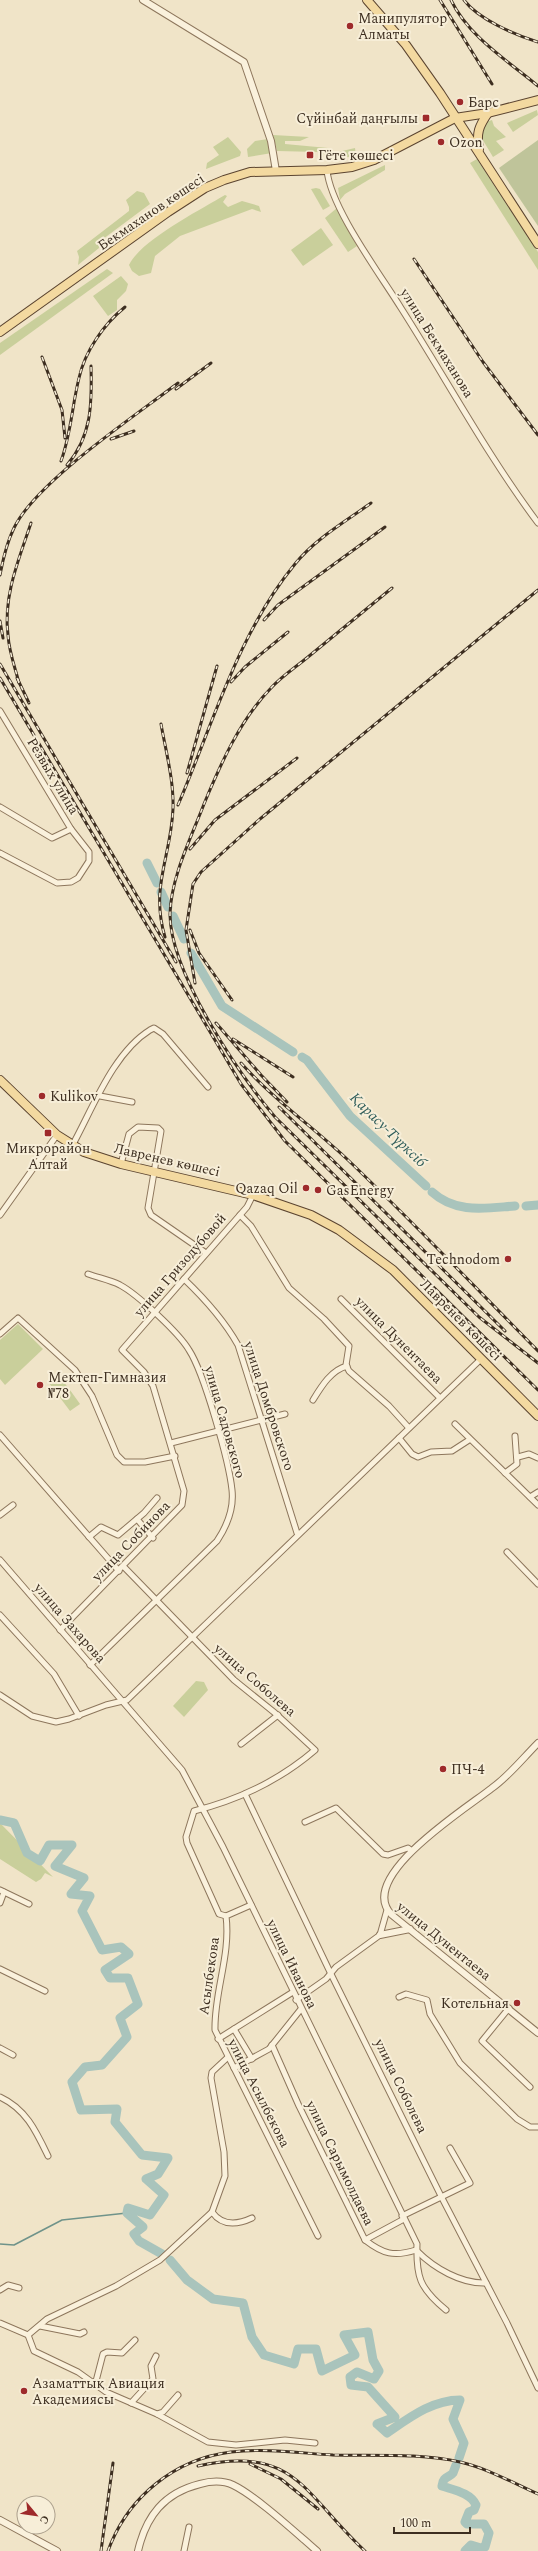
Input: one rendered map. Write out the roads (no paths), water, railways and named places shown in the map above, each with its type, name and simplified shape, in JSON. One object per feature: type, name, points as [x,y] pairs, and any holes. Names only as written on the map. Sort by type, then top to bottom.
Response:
[{"type":"main road","points":[[367,0],[406,45],[479,152],[538,244]]},
{"type":"main road","name":"Бекмаханов көшесі","points":[[0,332],[206,188],[238,174],[276,171],[327,170],[352,167],[374,160],[455,118],[488,113],[538,100]]},
{"type":"main road","points":[[479,152],[476,135],[478,127],[488,113]]},
{"type":"main road","name":"Лавренев көшесі","points":[[0,1080],[57,1135],[72,1146],[121,1164],[253,1195],[311,1215],[372,1252],[393,1270],[538,1416]]},
{"type":"street","points":[[143,0],[241,59],[271,141],[276,171]]},
{"type":"street","name":"улица Бекмаханова","points":[[327,170],[330,186],[361,245],[443,378],[538,523]]},
{"type":"street","name":"Резвых улица","points":[[0,711],[71,829],[89,852],[86,868],[78,878],[71,882],[57,883],[0,853]]},
{"type":"street","points":[[0,807],[52,838],[71,829]]},
{"type":"street","points":[[72,1146],[100,1096],[110,1072],[144,1034],[154,1028],[164,1034],[208,1087]]},
{"type":"street","points":[[100,1096],[132,1102]]},
{"type":"street","points":[[121,1164],[129,1134],[138,1127],[158,1128],[161,1132],[148,1208],[151,1215],[206,1254]]},
{"type":"street","points":[[0,1215],[57,1135]]},
{"type":"street","name":"улица Гризодубовой","points":[[122,1350],[240,1215],[253,1195]]},
{"type":"street","points":[[240,1215],[251,1226],[289,1288],[324,1319],[349,1346],[347,1366]]},
{"type":"street","name":"улица Садовского","points":[[88,1274],[121,1286],[154,1312],[189,1349],[197,1365],[217,1430],[232,1490],[228,1521],[217,1541],[90,1665]]},
{"type":"street","name":"улица Домбровского","points":[[184,1279],[204,1299],[229,1329],[238,1345],[297,1534]]},
{"type":"street","name":"улица Дунентаева","points":[[341,1299],[440,1398]]},
{"type":"street","points":[[0,1334],[18,1318],[74,1370],[92,1396],[117,1455],[124,1462],[145,1462],[175,1456]]},
{"type":"street","name":"улица Собинова","points":[[60,1630],[153,1538],[180,1509],[184,1501],[184,1491],[175,1456],[153,1386],[144,1372],[122,1350]]},
{"type":"street","points":[[0,1695],[32,1716],[45,1721],[56,1722],[79,1716],[106,1705],[122,1702],[130,1698],[146,1684],[297,1534],[481,1359]]},
{"type":"street","points":[[313,1400],[323,1384],[340,1368],[347,1366]]},
{"type":"street","points":[[347,1366],[393,1410],[409,1428]]},
{"type":"street","points":[[171,1443],[262,1418],[285,1414]]},
{"type":"street","points":[[455,1424],[469,1440],[538,1506]]},
{"type":"street","points":[[0,1435],[119,1571]]},
{"type":"street","points":[[505,1473],[518,1464],[515,1436]]},
{"type":"street","points":[[399,1438],[412,1454],[418,1457],[431,1452],[452,1451],[459,1449],[469,1440]]},
{"type":"street","points":[[518,1457],[529,1454],[538,1458]]},
{"type":"street","points":[[530,1497],[538,1492]]},
{"type":"street","points":[[89,1537],[101,1527],[118,1536],[137,1520],[157,1498]]},
{"type":"street","points":[[0,1515],[13,1505]]},
{"type":"street","points":[[137,1520],[153,1538]]},
{"type":"street","points":[[507,1552],[538,1584]]},
{"type":"street","name":"улица Захарова","points":[[0,1560],[122,1702]]},
{"type":"street","name":"улица Соболева","points":[[124,1567],[192,1638],[245,1690],[278,1715],[315,1750],[285,1774],[245,1794],[203,1809]]},
{"type":"street","points":[[0,1615],[54,1674],[79,1716]]},
{"type":"street","name":"улица Иванова","points":[[122,1702],[182,1770],[203,1809],[417,2244],[416,2250],[418,2258],[416,2273],[427,2293],[446,2310]]},
{"type":"street","points":[[241,1744],[278,1715]]},
{"type":"street","name":"улица Дунентаева","points":[[538,1743],[494,1787],[412,1851],[401,1862],[385,1887],[387,1910],[510,2008],[538,2033]]},
{"type":"street","name":"улица Соболева","points":[[245,1794],[330,1972],[538,2388]]},
{"type":"street","points":[[305,1822],[336,1808],[383,1854],[388,1855],[408,1848],[412,1851]]},
{"type":"street","points":[[203,1809],[194,1812],[186,1837],[187,1843],[219,1914],[226,1916],[251,1905]]},
{"type":"street","points":[[0,1903],[2,1891],[29,1904]]},
{"type":"street","points":[[380,1935],[387,1910]]},
{"type":"street","name":"Асылбекова","points":[[218,2039],[214,2017],[223,1979],[227,1938],[226,1916]]},
{"type":"street","points":[[296,2000],[326,1979],[330,1972],[380,1935],[410,1929]]},
{"type":"street","points":[[0,1969],[45,1991]]},
{"type":"street","name":"улица Асылбекова","points":[[293,1992],[218,2039],[318,2236]]},
{"type":"street","points":[[399,1997],[406,1994],[427,2000],[430,2014],[460,2063],[517,2119],[530,2127],[538,2127]]},
{"type":"street","points":[[510,2008],[482,2041],[530,2088]]},
{"type":"street","points":[[234,2068],[252,2059],[272,2045],[301,2009]]},
{"type":"street","points":[[234,2030],[252,2059]]},
{"type":"street","name":"улица Сарымолдаева","points":[[272,2045],[312,2133],[365,2240],[375,2248],[393,2254],[405,2255],[416,2250]]},
{"type":"street","points":[[0,2048],[13,2055]]},
{"type":"street","points":[[28,2335],[47,2319],[116,2286],[160,2260],[212,2212],[225,2176],[224,2152],[211,2078],[212,2072],[227,2058]]},
{"type":"street","points":[[0,2097],[10,2102],[26,2117],[48,2156]]},
{"type":"street","points":[[365,2240],[403,2217],[470,2183],[450,2148]]},
{"type":"street","points":[[212,2212],[219,2221],[223,2222],[246,2221],[252,2218]]},
{"type":"street","points":[[416,2250],[434,2266],[476,2284],[486,2283]]},
{"type":"street","points":[[0,2290],[8,2285],[19,2288]]},
{"type":"street","points":[[0,2323],[28,2335],[34,2351],[78,2372],[95,2385],[157,2414],[200,2438],[216,2444],[236,2445],[285,2440],[315,2443]]},
{"type":"street","points":[[40,2326],[80,2334],[84,2332]]},
{"type":"street","points":[[95,2385],[103,2354],[107,2352],[122,2353],[127,2350],[135,2340]]},
{"type":"street","points":[[132,2403],[153,2379],[150,2366],[156,2356]]},
{"type":"street","points":[[157,2414],[164,2412],[178,2395]]},
{"type":"street","points":[[138,2551],[147,2522],[166,2499],[185,2488],[214,2481],[228,2483],[243,2491],[316,2551]]},
{"type":"street","points":[[0,2520],[57,2551]]},
{"type":"street","points":[[184,2551],[189,2527]]},
{"type":"waterway","name":"Қарасу-Түрксіб","points":[[147,863],[157,883]]},
{"type":"waterway","name":"Қарасу-Түрксіб","points":[[161,892],[168,907]]},
{"type":"waterway","name":"Қарасу-Түрксіб","points":[[173,916],[184,939]]},
{"type":"waterway","name":"Қарасу-Түрксіб","points":[[191,953],[222,1006],[293,1052]]},
{"type":"waterway","name":"Қарасу-Түрксіб","points":[[302,1057],[307,1060],[350,1116],[426,1186]]},
{"type":"waterway","name":"Қарасу-Түрксіб","points":[[432,1192],[441,1199],[461,1207],[482,1208],[515,1206]]},
{"type":"waterway","name":"Қарасу-Түрксіб","points":[[526,1206],[538,1205]]},
{"type":"waterway","points":[[0,1820],[14,1823],[27,1853],[40,1861],[49,1845],[72,1845],[55,1866],[84,1878],[71,1894],[90,1896],[82,1911],[102,1950],[121,1947],[129,1954],[105,1970],[110,1978],[128,1978],[138,2004],[120,2018],[127,2037],[102,2065],[85,2067],[72,2082],[81,2110],[117,2109],[115,2122],[142,2155],[168,2158],[158,2174],[146,2179],[164,2195],[150,2215],[128,2208],[127,2213],[143,2227],[134,2234],[139,2241],[162,2254]]},
{"type":"waterway","points":[[0,2244],[14,2245],[62,2220],[127,2213]]},
{"type":"waterway","points":[[170,2260],[187,2280],[213,2299],[243,2303],[252,2337],[264,2355],[294,2364],[298,2349],[316,2349],[322,2371],[355,2355],[344,2335],[368,2332],[373,2360],[379,2371],[374,2379],[357,2372],[350,2377],[351,2385],[368,2387],[395,2417],[377,2424],[387,2433],[430,2406],[460,2400],[453,2419],[464,2443],[459,2458]]},
{"type":"waterway","points":[[456,2465],[453,2473],[444,2480],[442,2486],[462,2492],[474,2501],[476,2505],[474,2510],[469,2512],[465,2522],[467,2524],[484,2524],[489,2533],[485,2547],[481,2548],[471,2545],[465,2551]]},
{"type":"railway","points":[[440,0],[492,84]]},
{"type":"railway","points":[[451,0],[458,13],[478,36],[538,86]]},
{"type":"railway","points":[[464,0],[478,14],[498,26],[538,42]]},
{"type":"railway","points":[[414,259],[483,362],[538,435]]},
{"type":"railway","points":[[61,461],[67,441],[79,378],[86,358],[96,339],[110,321],[125,307]]},
{"type":"railway","points":[[42,357],[62,410],[65,438]]},
{"type":"railway","points":[[176,389],[211,363]]},
{"type":"railway","points":[[67,465],[75,454],[86,431],[90,406],[91,366]]},
{"type":"railway","points":[[0,575],[9,539],[14,528],[26,510],[43,491],[88,451],[178,383]]},
{"type":"railway","points":[[111,439],[134,431]]},
{"type":"railway","points":[[178,805],[215,711],[242,649],[275,591],[303,555],[331,531],[371,503]]},
{"type":"railway","points":[[19,683],[9,641],[7,620],[8,606],[13,578],[31,523]]},
{"type":"railway","points":[[264,620],[278,605],[385,527]]},
{"type":"railway","points":[[392,588],[275,684],[260,700],[241,728],[224,758],[210,789],[178,872],[171,900],[170,914],[173,938],[181,964],[193,992],[209,1021],[243,1075],[275,1117],[479,1317],[538,1363]]},
{"type":"railway","points":[[195,983],[186,930],[193,884],[201,872],[260,819],[538,590]]},
{"type":"railway","points":[[0,621],[3,638]]},
{"type":"railway","points":[[231,682],[245,667],[288,632]]},
{"type":"railway","points":[[0,664],[176,962]]},
{"type":"railway","points":[[187,773],[217,666]]},
{"type":"railway","points":[[0,678],[241,1084],[285,1141],[538,1390]]},
{"type":"railway","points":[[17,678],[29,703]]},
{"type":"railway","points":[[161,724],[173,798],[169,842],[160,887],[161,919],[165,937]]},
{"type":"railway","points":[[190,849],[215,820],[297,758]]},
{"type":"railway","points":[[190,930],[199,953],[232,1000]]},
{"type":"railway","points":[[216,1023],[261,1075],[287,1102]]},
{"type":"railway","points":[[233,1039],[293,1077]]},
{"type":"railway","points":[[241,1063],[266,1089],[335,1148],[372,1183],[538,1351]]},
{"type":"railway","points":[[279,1107],[505,1331]]},
{"type":"railway","points":[[108,2551],[116,2532],[127,2514],[140,2498],[155,2484],[172,2472],[190,2463],[210,2456],[231,2452],[269,2451],[333,2455],[413,2456],[445,2459],[480,2468],[538,2494]]},
{"type":"railway","points":[[198,2466],[231,2461],[257,2462],[278,2468],[295,2479],[311,2494],[365,2551]]},
{"type":"railway","points":[[101,2551],[113,2463]]},
{"type":"railway","points":[[250,2464],[281,2479],[318,2509]]},
{"type":"place","name":"Манипулятор Алматы","points":[[350,26]]},
{"type":"place","name":"Барс","points":[[460,102]]},
{"type":"place","name":"Сүйінбай даңғылы","points":[[426,118]]},
{"type":"place","name":"Ozon","points":[[441,142]]},
{"type":"place","name":"Гёте көшесі","points":[[310,155]]},
{"type":"place","name":"Kulikov","points":[[42,1096]]},
{"type":"place","name":"Микрорайон Алтай","points":[[48,1133]]},
{"type":"place","name":"Qazaq Oil","points":[[306,1188]]},
{"type":"place","name":"GasEnergy","points":[[318,1190]]},
{"type":"place","name":"Technodom","points":[[508,1259]]},
{"type":"place","name":"Мектеп-Гимназия №78","points":[[40,1385]]},
{"type":"place","name":"ПЧ-4","points":[[443,1769]]},
{"type":"place","name":"Котельная","points":[[517,2003]]},
{"type":"place","name":"Азаматтық Авиация Академиясы","points":[[24,2391]]}]
